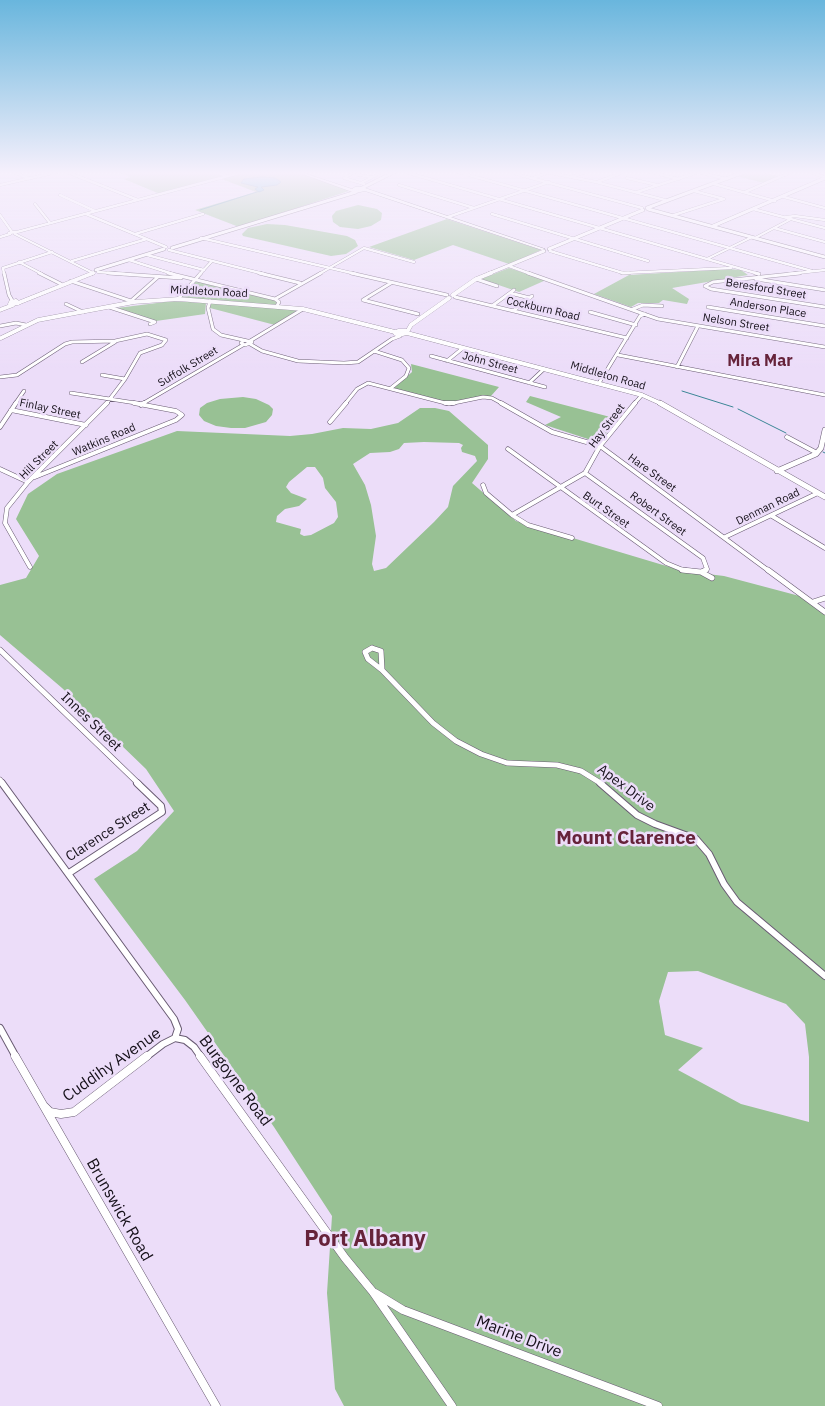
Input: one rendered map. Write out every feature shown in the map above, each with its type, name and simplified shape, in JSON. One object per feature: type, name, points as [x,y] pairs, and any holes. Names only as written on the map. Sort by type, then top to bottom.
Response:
[{"type":"main road","points":[[0,309],[95,272],[206,238]]},
{"type":"main road","points":[[508,238],[544,250],[550,250],[578,238]]},
{"type":"main road","points":[[755,238],[825,257]]},
{"type":"main road","points":[[130,260],[168,249]]},
{"type":"main road","points":[[401,333],[476,280],[544,250]]},
{"type":"main road","points":[[49,290],[71,281]]},
{"type":"main road","name":"Middleton Road","points":[[120,305],[133,301],[178,299],[303,308],[599,383],[642,395],[658,402],[777,471],[825,496]]},
{"type":"main road","name":"Middleton Road","points":[[0,339],[38,320],[155,300]]},
{"type":"street","points":[[23,238],[95,272],[180,278]]},
{"type":"street","points":[[144,238],[168,249],[212,262],[301,284]]},
{"type":"street","points":[[570,238],[648,261]]},
{"type":"street","points":[[633,238],[759,274]]},
{"type":"street","points":[[694,238],[812,271]]},
{"type":"street","points":[[707,259],[752,238]]},
{"type":"street","points":[[809,238],[825,242]]},
{"type":"street","points":[[71,261],[147,239]]},
{"type":"street","name":"Cockburn Road","points":[[202,239],[628,338]]},
{"type":"street","points":[[275,299],[364,248],[414,262]]},
{"type":"street","points":[[550,250],[623,273],[733,267]]},
{"type":"street","points":[[14,303],[3,269],[52,252]]},
{"type":"street","points":[[148,255],[204,270]]},
{"type":"street","points":[[130,260],[157,270],[275,299],[279,302],[277,306]]},
{"type":"street","points":[[19,262],[61,284]]},
{"type":"street","points":[[178,299],[212,262]]},
{"type":"street","name":"Nelson Street","points":[[509,266],[658,319],[825,347]]},
{"type":"street","points":[[753,278],[825,270]]},
{"type":"street","points":[[71,281],[133,301],[158,277]]},
{"type":"street","points":[[753,278],[825,290]]},
{"type":"street","name":"Beresford Street","points":[[753,278],[712,282],[705,286],[711,289],[825,307]]},
{"type":"street","points":[[476,280],[497,286]]},
{"type":"street","points":[[391,283],[363,300],[418,314]]},
{"type":"street","points":[[492,306],[514,290]]},
{"type":"street","points":[[510,293],[531,297],[513,311]]},
{"type":"street","points":[[210,301],[208,308],[213,329],[221,335],[243,343],[250,342],[303,308]]},
{"type":"street","points":[[66,304],[83,312]]},
{"type":"street","points":[[633,309],[643,306],[662,306]]},
{"type":"street","points":[[109,307],[155,322],[150,324]]},
{"type":"street","name":"Anderson Place","points":[[708,307],[825,326]]},
{"type":"street","points":[[590,312],[636,325]]},
{"type":"street","points":[[599,383],[618,355],[640,316],[646,314]]},
{"type":"street","name":"Middleton Road","points":[[0,326],[16,323],[26,325]]},
{"type":"street","points":[[677,367],[698,326]]},
{"type":"street","points":[[250,342],[262,351],[298,361],[355,363],[401,333]]},
{"type":"street","name":"Hill Street","points":[[7,526],[5,519],[7,508],[28,482],[110,400],[140,353],[162,345],[166,340],[147,334],[115,342]]},
{"type":"street","points":[[82,362],[115,342]]},
{"type":"street","points":[[0,377],[17,375],[65,344],[115,342]]},
{"type":"street","name":"Suffolk Street","points":[[141,405],[243,343]]},
{"type":"street","points":[[447,361],[463,348]]},
{"type":"street","points":[[330,422],[357,389],[368,383],[390,388],[406,376],[409,368],[402,360],[374,351]]},
{"type":"street","points":[[618,355],[825,395]]},
{"type":"street","name":"John Street","points":[[431,356],[545,387]]},
{"type":"street","points":[[529,383],[544,369]]},
{"type":"street","points":[[102,375],[125,379]]},
{"type":"street","name":"Hare Street","points":[[390,388],[449,404],[492,398],[552,432],[600,446],[825,612]]},
{"type":"street","points":[[0,427],[24,391]]},
{"type":"street","points":[[71,393],[141,405]]},
{"type":"street","name":"Hay Street","points":[[512,515],[585,473],[600,446],[642,395]]},
{"type":"street","name":"Watkins Road","points":[[33,478],[182,415],[176,411],[141,405]]},
{"type":"street","name":"Finlay Street","points":[[11,410],[86,425]]},
{"type":"street","points":[[777,471],[817,453],[821,448],[825,430]]},
{"type":"street","points":[[787,437],[817,453]]},
{"type":"street","name":"Burt Street","points":[[508,449],[666,563],[683,570],[700,572],[712,578]]},
{"type":"street","points":[[0,469],[28,482]]},
{"type":"street","name":"Robert Street","points":[[585,473],[703,558],[707,569],[700,572]]},
{"type":"street","points":[[483,485],[486,493],[512,515],[528,525],[572,538]]},
{"type":"street","name":"Denman Road","points":[[725,537],[818,493]]},
{"type":"street","points":[[772,516],[825,548]]},
{"type":"street","points":[[0,529],[7,526],[30,567]]},
{"type":"street","points":[[813,602],[825,598]]},
{"type":"street","name":"Innes Street","points":[[0,650],[161,806],[162,812]]},
{"type":"street","name":"Apex Drive","points":[[382,670],[433,723],[456,740],[481,754],[507,763],[558,765],[581,771],[598,781],[637,815],[655,824],[696,839],[709,854],[724,884],[736,902],[825,976]]},
{"type":"street","name":"Burgoyne Road","points":[[0,780],[174,1018],[178,1029],[175,1038],[185,1040],[194,1047],[345,1258],[373,1292],[452,1406]]},
{"type":"street","name":"Clarence Street","points":[[69,874],[162,812]]},
{"type":"street","name":"Brunswick Road","points":[[0,1028],[40,1102],[216,1406]]},
{"type":"street","name":"Cuddihy Avenue","points":[[40,1102],[50,1112],[61,1114],[74,1112],[163,1044],[175,1038]]},
{"type":"street","name":"Marine Drive","points":[[373,1292],[403,1310],[658,1406]]},
{"type":"green space","points":[[250,238],[350,238],[355,240],[358,246],[346,254],[331,256]]},
{"type":"green space","points":[[395,238],[503,238],[541,250],[509,264],[453,245],[414,260],[369,247]]},
{"type":"green space","points":[[509,268],[546,280],[519,292],[481,279]]},
{"type":"green space","points":[[728,269],[741,270],[748,275],[672,288],[689,299],[687,304],[663,300],[659,303],[638,303],[631,307],[594,294],[629,275]]},
{"type":"green space","points":[[195,281],[272,299],[277,302],[275,306],[298,310],[275,325],[210,308],[210,304],[180,298]]},
{"type":"green space","points":[[173,301],[206,303],[205,314],[156,321],[117,308]]},
{"type":"green space","points":[[411,364],[499,387],[491,396],[453,402],[439,401],[394,388],[412,372]]},
{"type":"green space","points":[[530,396],[618,419],[600,441],[594,441],[545,425],[561,417],[526,402]]},
{"type":"green space","points":[[243,397],[256,399],[269,405],[273,409],[272,415],[266,422],[245,428],[231,428],[216,426],[204,421],[199,415],[200,408],[207,403],[220,399]]},
{"type":"green space","points":[[420,408],[435,408],[449,411],[488,445],[488,459],[472,483],[516,521],[683,571],[724,576],[807,598],[825,612],[825,1406],[344,1406],[335,1389],[327,1293],[332,1216],[274,1127],[185,1000],[94,879],[137,851],[174,811],[146,769],[62,688],[0,635],[0,585],[26,578],[39,556],[16,519],[28,494],[57,474],[177,431],[290,436],[343,428],[371,429],[398,423]],"holes":[[[404,443],[459,443],[463,445],[461,448],[462,452],[475,456],[477,461],[453,486],[448,507],[434,522],[386,568],[374,571],[372,564],[376,536],[371,505],[365,485],[353,464],[370,453],[390,452],[399,449]],[[307,467],[315,467],[323,478],[325,488],[336,502],[338,517],[334,523],[311,535],[304,536],[300,534],[301,529],[276,522],[277,516],[285,509],[299,506],[307,499],[291,493],[286,487],[289,482]],[[698,971],[786,1004],[805,1024],[809,1057],[809,1122],[741,1104],[678,1070],[703,1048],[665,1035],[659,1001],[668,972]]]},
{"type":"waterway","points":[[682,391],[733,407]]},
{"type":"waterway","points":[[738,409],[786,433]]},
{"type":"district","name":"Mira Mar","points":[[760,361]]},
{"type":"district","name":"Mount Clarence","points":[[626,839]]},
{"type":"district","name":"Port Albany","points":[[365,1240]]}]
